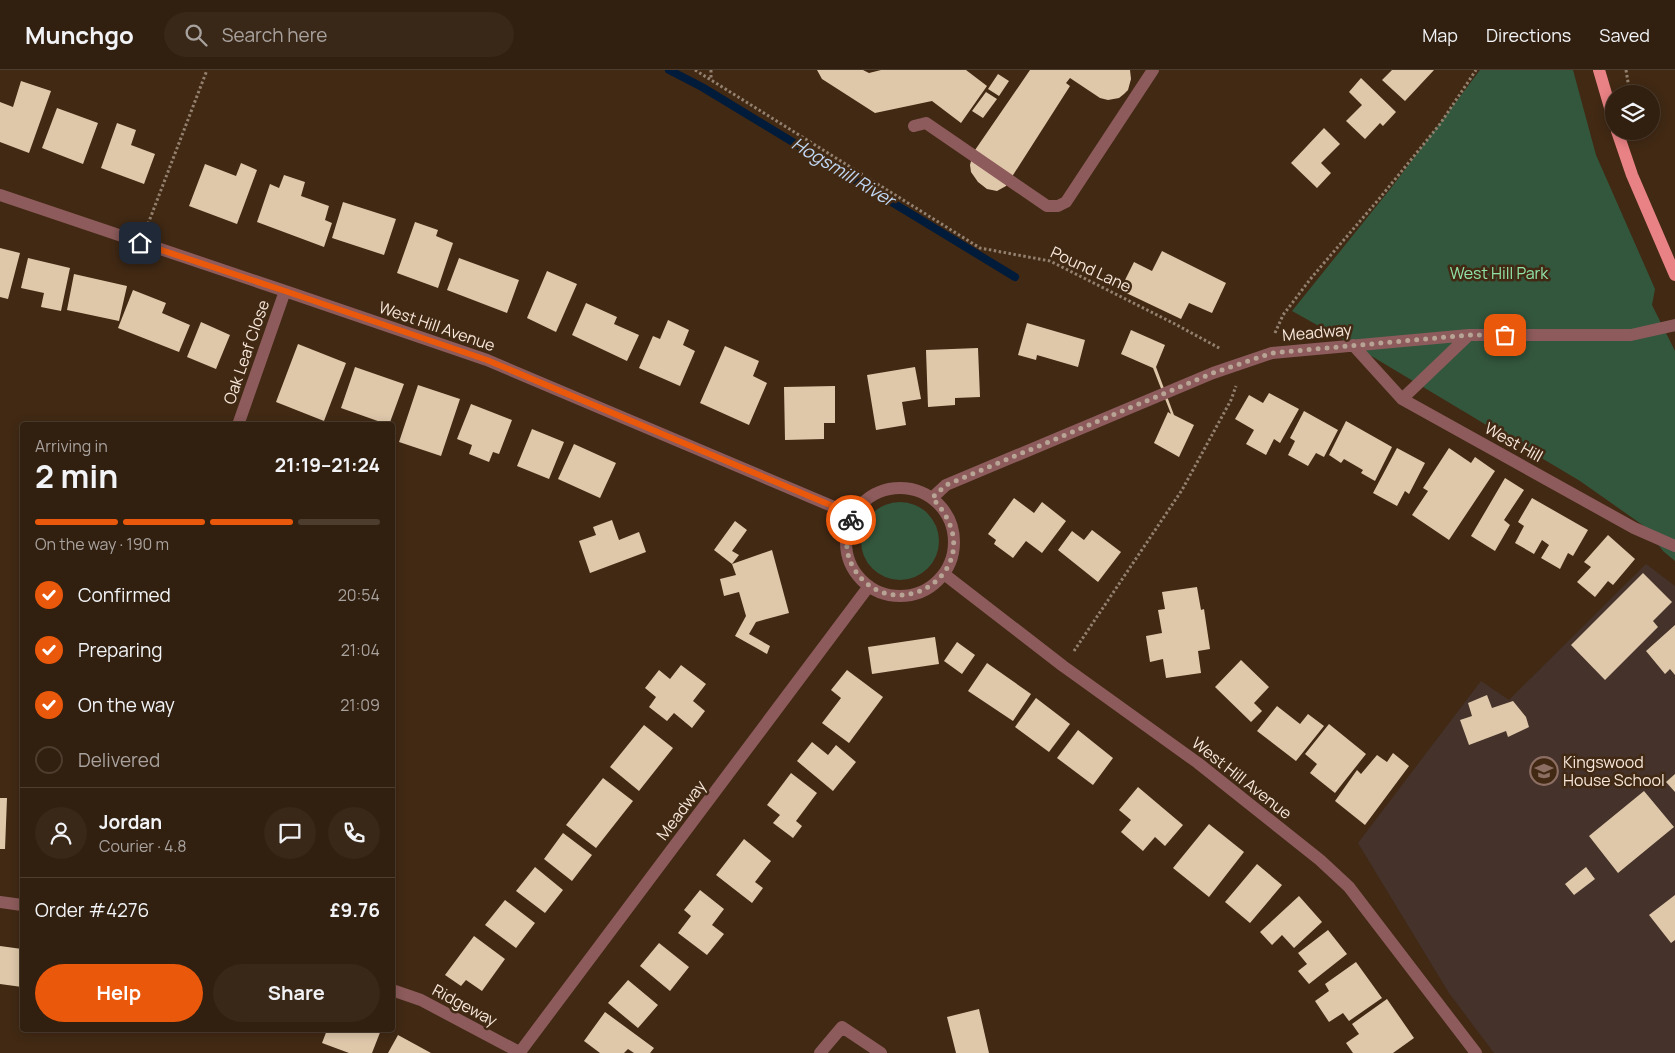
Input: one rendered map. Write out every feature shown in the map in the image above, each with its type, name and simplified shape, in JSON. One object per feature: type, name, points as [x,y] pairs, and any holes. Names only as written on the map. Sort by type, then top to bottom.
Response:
[{"type":"main road","points":[[1599,70],[1605,90]]},
{"type":"main road","points":[[1620,140],[1632,175],[1675,275]]},
{"type":"street","points":[[914,126],[926,123],[1047,206],[1058,206],[1066,202],[1153,70]]},
{"type":"street","name":"West Hill Avenue","points":[[0,195],[487,360],[854,515]]},
{"type":"street","name":"Oak Leaf Close","points":[[239,422],[285,291]]},
{"type":"street","name":"Meadway","points":[[932,498],[946,485],[1204,377],[1272,353],[1469,335],[1631,335],[1675,325]]},
{"type":"street","points":[[1402,399],[1469,335]]},
{"type":"street","name":"West Hill","points":[[1353,345],[1402,399],[1634,528],[1675,546]]},
{"type":"street","points":[[898,488],[916,490],[932,498],[944,510],[952,525],[954,542],[952,559],[944,574],[932,586],[917,593],[901,596],[884,593],[869,586],[858,575],[850,561],[846,545],[847,530],[854,515],[865,501],[880,491],[898,488]]},
{"type":"street","name":"West Hill Avenue","points":[[944,574],[1063,666],[1198,763],[1320,860],[1349,887],[1476,1053]]},
{"type":"street","name":"Meadway","points":[[520,1053],[869,586]]},
{"type":"street","points":[[0,902],[20,905]]},
{"type":"street","name":"Ridgeway","points":[[395,991],[420,1000],[520,1053]]},
{"type":"street","points":[[820,1053],[842,1027],[881,1053]]},
{"type":"path","points":[[140,243],[207,70]]},
{"type":"path","name":"Pound Lane","points":[[695,70],[980,248],[1050,261],[1167,320],[1244,362]]},
{"type":"path","points":[[711,70],[711,80]]},
{"type":"path","points":[[1272,353],[1276,330],[1283,315],[1312,277],[1440,124],[1476,70]]},
{"type":"path","points":[[1626,70],[1628,85]]},
{"type":"path","points":[[1063,666],[1182,490],[1231,400],[1244,362]]},
{"type":"shaded area","name":"Kingswood House School","points":[[1646,564],[1675,586],[1675,1053],[1494,1053],[1449,993],[1358,843],[1481,681],[1509,700]]},
{"type":"green space","name":"West Hill Park","points":[[1480,70],[1573,70],[1596,155],[1655,289],[1652,305],[1675,351],[1675,561],[1663,551],[1644,526],[1580,481],[1353,345],[1292,311],[1391,188]]},
{"type":"green space","points":[[892,502],[908,502],[922,508],[933,519],[939,533],[939,549],[933,563],[922,574],[908,580],[892,580],[878,574],[867,563],[861,549],[861,533],[867,519],[878,508]]},
{"type":"building","points":[[817,70],[863,70],[869,73],[881,70],[966,70],[987,86],[961,123],[932,101],[875,113],[822,79]]},
{"type":"building","points":[[1030,70],[1130,70],[1131,79],[1128,90],[1124,94],[1119,98],[1108,100],[1100,98],[1070,78],[1066,83],[1070,86],[1006,186],[997,191],[987,189],[978,182],[971,172],[970,165],[973,153]]},
{"type":"building","points":[[1392,70],[1434,70],[1405,101],[1382,80]]},
{"type":"building","points":[[998,74],[1009,81],[999,96],[988,89]]},
{"type":"building","points":[[1361,78],[1396,112],[1383,126],[1380,123],[1365,139],[1346,121],[1362,105],[1349,92]]},
{"type":"building","points":[[21,81],[51,91],[29,153],[0,142],[0,102],[13,107]]},
{"type":"building","points":[[986,92],[997,99],[983,118],[972,111]]},
{"type":"building","points":[[57,108],[98,123],[83,164],[42,148]]},
{"type":"building","points":[[117,123],[136,130],[131,145],[155,154],[144,184],[101,168]]},
{"type":"building","points":[[1324,128],[1340,144],[1321,163],[1331,173],[1317,188],[1291,163]]},
{"type":"building","points":[[241,163],[257,170],[237,224],[189,206],[205,164],[236,176]]},
{"type":"building","points":[[284,175],[305,182],[301,196],[329,206],[325,220],[332,223],[324,247],[257,222],[270,184],[279,188]]},
{"type":"building","points":[[343,202],[396,219],[384,255],[332,238]]},
{"type":"building","points":[[415,222],[438,230],[436,236],[453,243],[438,288],[397,273]]},
{"type":"building","points":[[0,248],[20,253],[8,299],[0,297]]},
{"type":"building","points":[[1162,251],[1226,283],[1212,313],[1189,303],[1181,319],[1120,290],[1134,262],[1152,271]]},
{"type":"building","points":[[28,258],[70,268],[61,311],[41,307],[44,293],[21,288]]},
{"type":"building","points":[[459,258],[519,280],[507,313],[447,290]]},
{"type":"building","points":[[547,271],[577,284],[556,332],[527,318]]},
{"type":"building","points":[[74,274],[127,286],[119,321],[67,310]]},
{"type":"building","points":[[133,290],[166,303],[162,313],[190,325],[179,352],[118,328]]},
{"type":"building","points":[[586,303],[617,317],[614,324],[639,335],[627,361],[572,335]]},
{"type":"building","points":[[668,320],[689,330],[683,345],[695,351],[680,386],[639,368],[653,336],[660,339]]},
{"type":"building","points":[[201,322],[230,335],[216,369],[187,357]]},
{"type":"building","points":[[1027,323],[1085,340],[1078,367],[1037,355],[1036,360],[1018,355]]},
{"type":"building","points":[[1131,330],[1165,345],[1156,367],[1174,415],[1194,425],[1179,457],[1154,443],[1168,412],[1171,414],[1153,368],[1121,354]]},
{"type":"building","points":[[298,344],[346,363],[324,421],[276,402]]},
{"type":"building","points":[[725,346],[759,361],[753,376],[767,383],[749,425],[700,403]]},
{"type":"building","points":[[978,348],[980,397],[955,398],[955,405],[928,407],[926,350]]},
{"type":"building","points":[[355,367],[404,384],[390,422],[381,422],[341,408]]},
{"type":"building","points":[[915,367],[921,399],[902,402],[906,425],[876,430],[867,375]]},
{"type":"building","points":[[418,385],[460,399],[441,456],[399,442]]},
{"type":"building","points":[[835,386],[835,423],[824,423],[824,439],[785,440],[784,387]]},
{"type":"building","points":[[1269,393],[1299,409],[1280,443],[1274,439],[1266,455],[1246,444],[1254,430],[1235,419],[1249,395],[1263,403]]},
{"type":"building","points":[[471,404],[512,420],[499,454],[493,452],[489,462],[469,454],[472,445],[457,439]]},
{"type":"building","points":[[1304,411],[1338,430],[1324,457],[1316,453],[1308,466],[1288,455],[1295,441],[1290,438]]},
{"type":"building","points":[[1346,421],[1392,447],[1375,481],[1361,473],[1363,470],[1344,459],[1341,463],[1329,455]]},
{"type":"building","points":[[532,429],[564,442],[549,479],[517,466]]},
{"type":"building","points":[[574,444],[616,463],[600,498],[558,479]]},
{"type":"building","points":[[1397,448],[1425,463],[1409,494],[1405,491],[1397,506],[1373,493]]},
{"type":"building","points":[[1449,448],[1471,463],[1475,457],[1495,471],[1449,540],[1412,515],[1428,491],[1423,488]]},
{"type":"building","points":[[1505,478],[1524,490],[1504,520],[1510,525],[1495,551],[1471,536]]},
{"type":"building","points":[[1014,498],[1034,513],[1042,502],[1066,521],[1042,553],[1026,541],[1013,558],[994,544],[996,540],[988,534]]},
{"type":"building","points":[[1532,498],[1588,530],[1573,556],[1568,553],[1560,569],[1541,558],[1549,545],[1542,540],[1534,554],[1515,543],[1524,526],[1518,522]]},
{"type":"building","points":[[612,520],[619,540],[639,532],[646,552],[590,573],[579,541],[596,535],[593,527]]},
{"type":"building","points":[[735,521],[747,530],[732,551],[739,555],[732,564],[714,550]]},
{"type":"building","points":[[1092,530],[1121,552],[1098,582],[1058,550],[1072,531],[1084,540]]},
{"type":"building","points":[[1608,535],[1635,559],[1613,585],[1608,581],[1595,597],[1577,582],[1591,567],[1584,562]]},
{"type":"building","points":[[772,550],[789,613],[756,622],[749,634],[770,646],[767,654],[735,636],[746,616],[739,592],[724,596],[720,579],[736,575],[732,564]]},
{"type":"building","points":[[1643,573],[1672,602],[1653,621],[1658,627],[1605,680],[1571,645]]},
{"type":"building","points":[[1197,587],[1201,610],[1204,609],[1210,649],[1198,651],[1201,673],[1166,678],[1163,659],[1150,662],[1146,636],[1162,633],[1158,610],[1165,609],[1162,592]]},
{"type":"building","points":[[1675,625],[1675,675],[1670,669],[1665,674],[1646,651]]},
{"type":"building","points":[[935,637],[939,664],[872,674],[868,647]]},
{"type":"building","points":[[957,642],[975,655],[962,674],[944,661]]},
{"type":"building","points":[[1241,660],[1269,687],[1254,703],[1262,711],[1251,722],[1215,687]]},
{"type":"building","points":[[987,663],[1031,694],[1013,721],[968,691]]},
{"type":"building","points":[[681,665],[706,684],[693,701],[705,711],[692,728],[674,713],[667,721],[649,707],[656,697],[645,688],[659,670],[670,679]]},
{"type":"building","points":[[847,670],[883,697],[849,743],[822,723],[841,698],[831,690]]},
{"type":"building","points":[[1487,695],[1492,708],[1513,701],[1526,717],[1529,727],[1508,737],[1506,731],[1469,745],[1460,720],[1472,716],[1468,703]]},
{"type":"building","points":[[1036,698],[1070,724],[1049,752],[1015,727]]},
{"type":"building","points":[[1277,706],[1300,724],[1308,714],[1324,726],[1296,761],[1257,731]]},
{"type":"building","points":[[1329,724],[1366,754],[1335,793],[1310,773],[1317,764],[1305,754]]},
{"type":"building","points":[[644,725],[673,748],[639,791],[610,767]]},
{"type":"building","points":[[1078,730],[1113,758],[1093,785],[1057,758]]},
{"type":"building","points":[[812,742],[828,755],[836,745],[856,762],[833,791],[797,761]]},
{"type":"building","points":[[1393,753],[1409,766],[1365,825],[1335,801],[1357,770],[1361,774],[1377,755],[1387,762]]},
{"type":"building","points":[[791,773],[817,793],[796,821],[802,826],[793,838],[773,823],[780,815],[767,805]]},
{"type":"building","points":[[1675,774],[1675,792],[1666,782]]},
{"type":"building","points":[[603,778],[633,801],[596,848],[566,825]]},
{"type":"building","points":[[1138,787],[1183,825],[1165,846],[1155,837],[1143,851],[1121,832],[1131,820],[1119,810]]},
{"type":"building","points":[[1644,791],[1674,827],[1618,873],[1589,836]]},
{"type":"building","points":[[0,798],[7,798],[5,849],[0,849]]},
{"type":"building","points":[[1209,824],[1244,852],[1209,897],[1173,868]]},
{"type":"building","points":[[563,833],[592,855],[572,881],[544,859]]},
{"type":"building","points":[[744,839],[771,861],[755,882],[763,888],[752,903],[716,875]]},
{"type":"building","points":[[1257,864],[1282,885],[1250,923],[1225,902]]},
{"type":"building","points":[[535,867],[563,890],[545,913],[516,891]]},
{"type":"building","points":[[1586,867],[1595,879],[1574,895],[1565,884]]},
{"type":"building","points":[[700,890],[724,909],[712,925],[724,934],[707,955],[678,933],[691,916],[684,910]]},
{"type":"building","points":[[1675,895],[1675,940],[1671,943],[1649,915]]},
{"type":"building","points":[[1299,896],[1322,922],[1294,948],[1282,935],[1272,945],[1260,932]]},
{"type":"building","points":[[505,900],[535,923],[516,948],[485,925]]},
{"type":"building","points":[[1328,930],[1347,954],[1309,984],[1298,971],[1307,964],[1298,953]]},
{"type":"building","points":[[474,936],[505,959],[482,991],[466,980],[461,986],[445,975]]},
{"type":"building","points":[[659,943],[689,967],[670,991],[640,966]]},
{"type":"building","points":[[0,946],[20,949],[20,987],[0,984]]},
{"type":"building","points":[[1356,962],[1382,998],[1349,1021],[1343,1013],[1329,1022],[1315,1001],[1329,991],[1325,984]]},
{"type":"building","points":[[628,980],[658,1005],[638,1028],[608,1003]]},
{"type":"building","points":[[1387,999],[1414,1038],[1393,1053],[1353,1053],[1346,1043],[1359,1034],[1352,1024]]},
{"type":"building","points":[[979,1009],[989,1053],[956,1053],[947,1017]]},
{"type":"building","points":[[605,1012],[654,1048],[650,1053],[634,1053],[628,1049],[624,1053],[600,1053],[584,1041]]},
{"type":"building","points":[[326,1032],[380,1032],[372,1053],[349,1053],[322,1043]]},
{"type":"building","points":[[398,1035],[431,1053],[388,1053]]},
{"type":"waterway","name":"Hogsmill River","points":[[669,70],[702,87],[1015,277]]},
{"type":"way so far","points":[[851,520],[847,530],[846,545],[850,561],[858,575],[869,586],[884,593],[901,596],[917,593],[932,586],[944,574],[952,559],[954,542],[952,525],[944,510],[932,498],[946,485],[1213,373],[1272,353],[1318,347],[1469,335],[1505,335]]},
{"type":"place","name":"Kingswood House School","points":[[1544,771]]},
{"type":"route","points":[[140,243],[487,360],[854,515],[851,520]]}]
